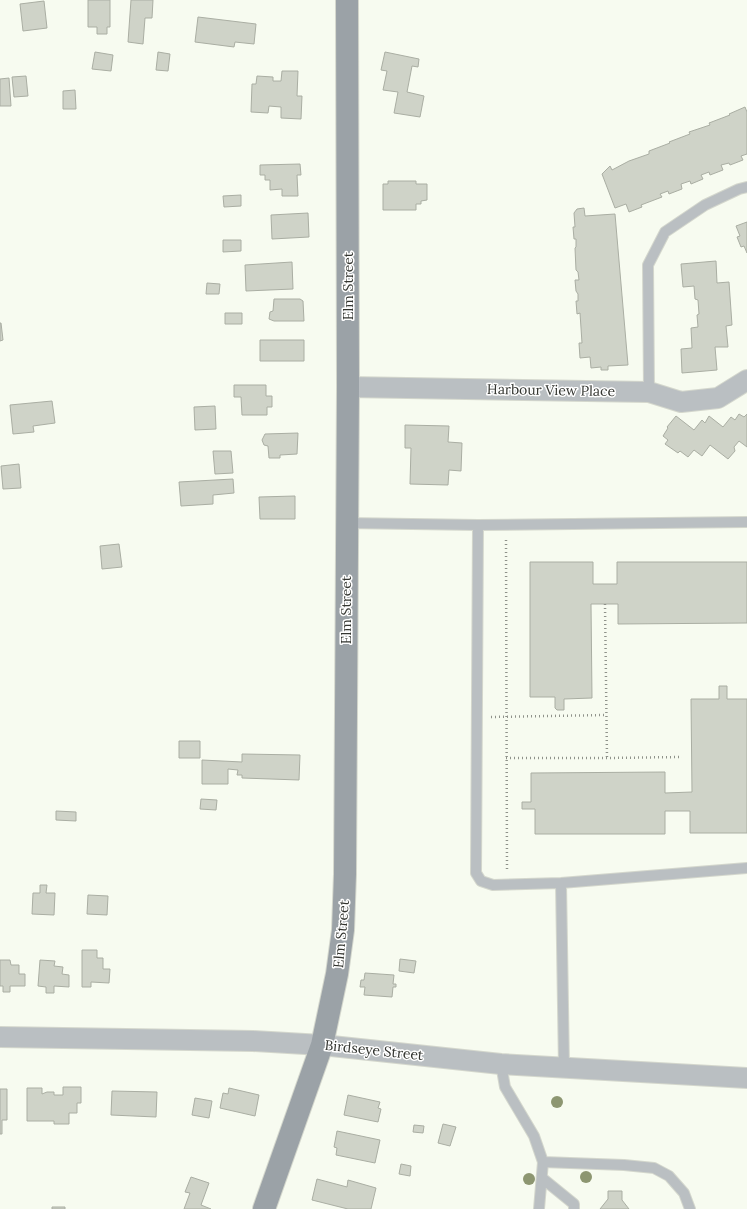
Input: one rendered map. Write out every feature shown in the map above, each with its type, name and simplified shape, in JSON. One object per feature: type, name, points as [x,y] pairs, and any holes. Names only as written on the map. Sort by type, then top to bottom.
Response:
[{"type":"street","name":"Elm Street","points":[[264,1209],[322,1044],[337,974],[343,930],[345,866],[348,387],[343,1]]},
{"type":"street","name":"Harbour View Place","points":[[348,387],[649,392],[681,402],[718,398],[747,380]]},
{"type":"street","name":"Birdseye Street","points":[[0,1037],[253,1041],[322,1044],[501,1064],[747,1078]]},
{"type":"lane","points":[[649,392],[648,265],[665,232],[705,205],[739,189],[747,187]]},
{"type":"lane","points":[[346,523],[478,525],[747,522]]},
{"type":"lane","points":[[478,525],[476,872],[481,881],[493,885],[561,883],[747,868]]},
{"type":"lane","points":[[561,883],[564,1067]]},
{"type":"lane","points":[[501,1064],[505,1087],[534,1136],[543,1162],[539,1209]]},
{"type":"lane","points":[[543,1162],[624,1165],[654,1168],[669,1176],[684,1193],[690,1209]]},
{"type":"lane","points":[[542,1178],[574,1204],[574,1209]]},
{"type":"path","points":[[506,537],[507,884]]},
{"type":"path","points":[[605,604],[607,758]]},
{"type":"path","points":[[477,717],[606,715]]},
{"type":"path","points":[[506,758],[682,757]]},
{"type":"building","points":[[88,0],[110,0],[110,27],[107,27],[107,34],[97,34],[97,27],[88,27]]},
{"type":"building","points":[[131,0],[153,0],[152,18],[145,18],[143,44],[128,42]]},
{"type":"building","points":[[44,1],[47,28],[23,31],[20,4]]},
{"type":"building","points":[[198,17],[256,24],[254,44],[235,42],[234,47],[195,42]]},
{"type":"building","points":[[95,52],[113,55],[111,71],[92,69]]},
{"type":"building","points":[[158,52],[170,54],[168,71],[156,70]]},
{"type":"building","points":[[385,52],[419,59],[418,67],[412,66],[407,92],[424,96],[420,117],[394,113],[398,92],[383,90],[387,71],[381,70]]},
{"type":"building","points":[[282,71],[298,71],[297,96],[302,96],[301,119],[281,118],[281,107],[269,106],[268,113],[251,112],[252,84],[256,84],[257,76],[273,77],[273,81],[281,81]]},
{"type":"building","points":[[26,76],[28,96],[14,97],[12,77]]},
{"type":"building","points":[[9,78],[11,106],[0,106],[0,79]]},
{"type":"building","points":[[75,90],[76,109],[63,109],[63,91]]},
{"type":"building","points":[[745,107],[747,112],[747,154],[741,156],[743,160],[730,165],[729,163],[721,165],[723,170],[710,175],[709,172],[701,175],[703,179],[691,184],[690,181],[681,184],[682,189],[669,194],[668,191],[660,194],[662,197],[641,205],[642,207],[629,212],[626,204],[615,208],[602,174],[610,166],[612,170],[629,161],[649,154],[649,151],[690,134],[689,132],[710,125],[709,123],[730,115],[729,114]]},
{"type":"building","points":[[300,164],[301,175],[297,175],[298,196],[282,196],[282,189],[270,190],[270,180],[265,180],[265,175],[260,175],[260,165]]},
{"type":"building","points":[[388,181],[416,181],[416,184],[427,184],[427,200],[421,201],[421,204],[416,204],[416,210],[383,210],[383,184],[388,184]]},
{"type":"building","points":[[241,195],[241,206],[224,207],[223,196]]},
{"type":"building","points":[[584,208],[585,216],[615,214],[628,365],[608,366],[608,370],[601,370],[601,367],[591,368],[590,357],[580,358],[579,343],[582,343],[580,313],[577,314],[576,301],[578,301],[578,294],[576,291],[575,280],[579,280],[578,272],[576,270],[576,239],[574,239],[573,227],[575,227],[574,213],[577,209]]},
{"type":"building","points":[[308,213],[309,237],[272,239],[271,215]]},
{"type":"building","points":[[747,222],[747,253],[744,246],[741,247],[737,237],[740,236],[736,226]]},
{"type":"building","points":[[223,240],[241,240],[241,251],[223,252]]},
{"type":"building","points":[[716,261],[717,283],[729,282],[732,325],[726,326],[728,347],[715,347],[717,370],[682,373],[681,349],[692,348],[691,328],[698,327],[697,315],[699,314],[698,300],[695,299],[694,286],[683,287],[681,264]]},
{"type":"building","points":[[292,262],[293,289],[246,291],[245,265]]},
{"type":"building","points":[[207,283],[220,284],[219,294],[206,294]]},
{"type":"building","points":[[274,299],[300,299],[303,301],[304,321],[274,321],[269,319],[270,312],[273,311]]},
{"type":"building","points":[[225,313],[242,313],[242,324],[225,324]]},
{"type":"building","points":[[0,323],[3,340],[0,341]]},
{"type":"building","points":[[260,340],[304,340],[304,361],[260,361]]},
{"type":"building","points":[[234,385],[266,385],[266,396],[272,396],[272,407],[267,407],[267,415],[242,415],[241,397],[234,397]]},
{"type":"building","points":[[52,401],[55,423],[33,426],[34,432],[13,434],[10,405]]},
{"type":"building","points":[[215,406],[216,429],[195,430],[194,407]]},
{"type":"building","points":[[739,414],[744,417],[747,414],[747,447],[739,441],[734,447],[735,451],[728,459],[710,445],[702,456],[694,450],[688,457],[680,451],[678,453],[665,444],[668,440],[663,436],[668,428],[667,427],[676,416],[694,430],[702,420],[705,423],[709,416],[723,427],[731,417],[735,420]]},
{"type":"building","points":[[405,425],[449,426],[448,442],[462,443],[461,471],[449,470],[448,485],[410,484],[411,448],[405,448]]},
{"type":"building","points":[[298,433],[297,454],[280,455],[280,458],[269,458],[268,446],[264,445],[262,440],[265,434]]},
{"type":"building","points":[[213,451],[231,451],[233,473],[215,474]]},
{"type":"building","points":[[19,464],[21,488],[3,489],[1,466]]},
{"type":"building","points":[[233,479],[234,493],[213,495],[213,504],[181,506],[179,482]]},
{"type":"building","points":[[295,496],[295,519],[260,519],[259,497]]},
{"type":"building","points":[[119,544],[122,567],[102,569],[100,546]]},
{"type":"building","points":[[530,562],[593,562],[593,584],[617,584],[617,562],[747,562],[747,623],[618,624],[618,604],[591,604],[592,698],[564,699],[564,710],[557,710],[555,708],[555,697],[530,697]]},
{"type":"building","points":[[719,686],[727,686],[727,699],[747,699],[747,833],[690,833],[690,811],[665,811],[665,834],[535,834],[535,809],[522,809],[522,802],[531,802],[531,773],[665,772],[665,793],[692,792],[691,699],[719,699]]},
{"type":"building","points":[[179,741],[200,741],[200,758],[179,758]]},
{"type":"building","points":[[242,754],[300,755],[299,780],[242,778],[242,775],[237,775],[238,770],[228,769],[228,784],[202,784],[202,760],[242,762]]},
{"type":"building","points":[[201,799],[217,800],[216,810],[200,809]]},
{"type":"building","points":[[56,811],[76,812],[76,821],[56,820]]},
{"type":"building","points":[[40,885],[47,885],[46,893],[55,893],[54,915],[32,914],[33,893],[40,893]]},
{"type":"building","points":[[88,895],[108,896],[107,915],[87,914]]},
{"type":"building","points":[[82,950],[97,950],[97,958],[103,958],[103,969],[110,969],[109,983],[91,982],[91,987],[82,987]]},
{"type":"building","points":[[400,959],[416,961],[414,973],[399,971]]},
{"type":"building","points":[[0,960],[10,960],[11,965],[19,965],[19,974],[25,974],[25,986],[10,986],[10,992],[3,992],[3,986],[0,986]]},
{"type":"building","points":[[40,960],[55,961],[54,966],[63,967],[62,974],[69,975],[69,987],[54,986],[54,993],[46,993],[46,987],[38,986]]},
{"type":"building","points":[[365,973],[394,975],[393,984],[396,984],[396,987],[393,987],[392,997],[364,995],[365,987],[360,987],[361,980],[364,980]]},
{"type":"building","points":[[63,1087],[81,1087],[81,1103],[77,1103],[77,1113],[69,1113],[69,1124],[54,1124],[54,1121],[27,1121],[27,1088],[42,1088],[42,1094],[54,1092],[54,1095],[63,1095]]},
{"type":"building","points":[[229,1088],[259,1095],[255,1116],[220,1108],[223,1093],[228,1094]]},
{"type":"building","points":[[0,1089],[7,1089],[7,1120],[2,1120],[2,1134],[0,1134]]},
{"type":"building","points":[[112,1091],[157,1092],[156,1117],[111,1115]]},
{"type":"building","points":[[348,1095],[380,1102],[378,1108],[381,1109],[378,1122],[344,1115]]},
{"type":"building","points":[[195,1098],[212,1101],[209,1118],[192,1115]]},
{"type":"building","points":[[443,1124],[456,1127],[450,1146],[438,1143]]},
{"type":"building","points":[[414,1125],[424,1126],[423,1133],[413,1132]]},
{"type":"building","points":[[337,1131],[380,1140],[375,1163],[336,1155],[337,1148],[334,1147]]},
{"type":"building","points":[[401,1164],[411,1166],[410,1176],[399,1174]]},
{"type":"building","points":[[191,1177],[209,1183],[201,1205],[211,1209],[184,1209],[190,1193],[185,1192]]},
{"type":"building","points":[[317,1179],[347,1187],[348,1180],[376,1188],[371,1209],[348,1209],[312,1200]]},
{"type":"building","points":[[608,1191],[622,1191],[622,1200],[629,1209],[600,1209],[608,1199]]},
{"type":"building","points":[[52,1207],[65,1207],[65,1209],[52,1209]]}]
